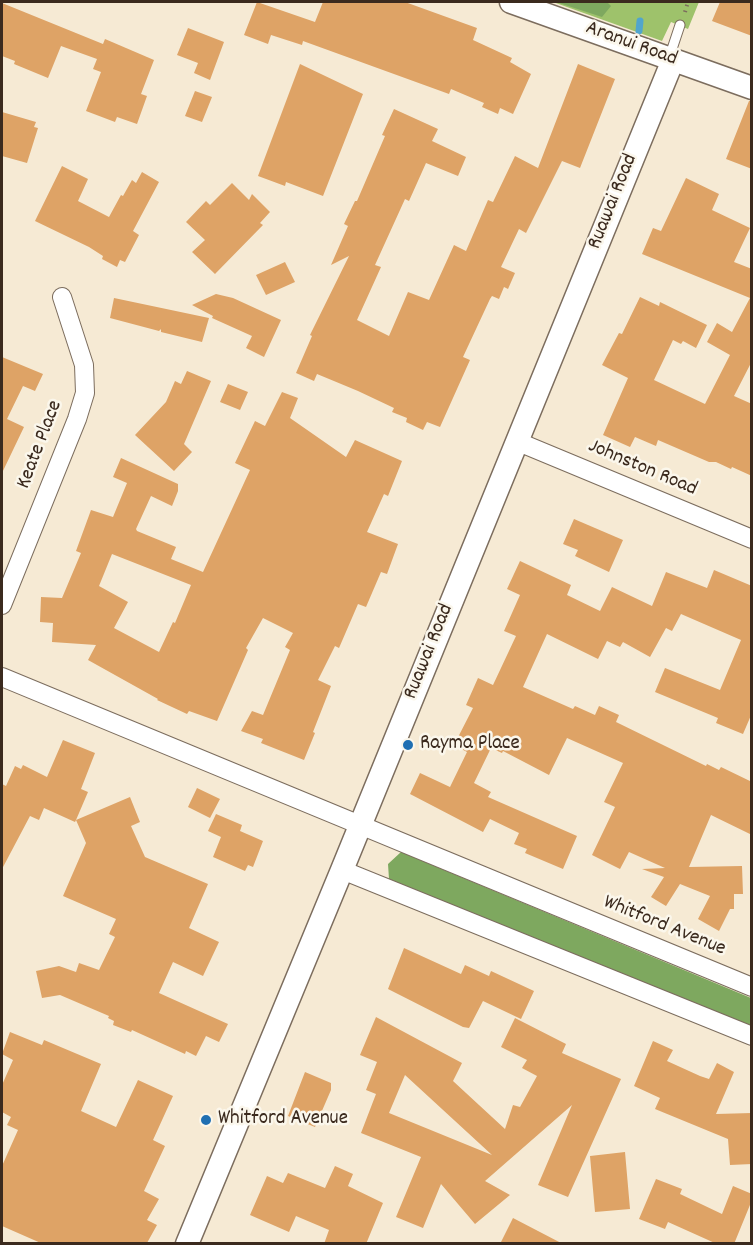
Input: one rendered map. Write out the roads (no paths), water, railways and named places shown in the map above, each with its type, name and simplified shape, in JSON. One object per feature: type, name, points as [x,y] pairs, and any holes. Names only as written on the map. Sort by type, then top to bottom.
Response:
[{"type":"street","name":"Aranui Road","points":[[511,2],[752,88]]},
{"type":"street","name":"Ruawai Road","points":[[187,1244],[360,826],[671,59]]},
{"type":"street","name":"Keate Place","points":[[2,605],[77,419],[85,393],[84,365],[62,297]]},
{"type":"street","name":"Johnston Road","points":[[516,441],[752,539]]},
{"type":"street","points":[[2,677],[360,826]]},
{"type":"street","name":"Whitford Avenue","points":[[360,826],[752,987]]},
{"type":"street","points":[[342,870],[752,1036]]},
{"type":"lane","points":[[671,59],[680,25]]},
{"type":"waterway","points":[[639,31],[640,21]]},
{"type":"place","name":"Rayma Place","points":[[408,745]]},
{"type":"place","name":"Whitford Avenue","points":[[206,1120]]}]
